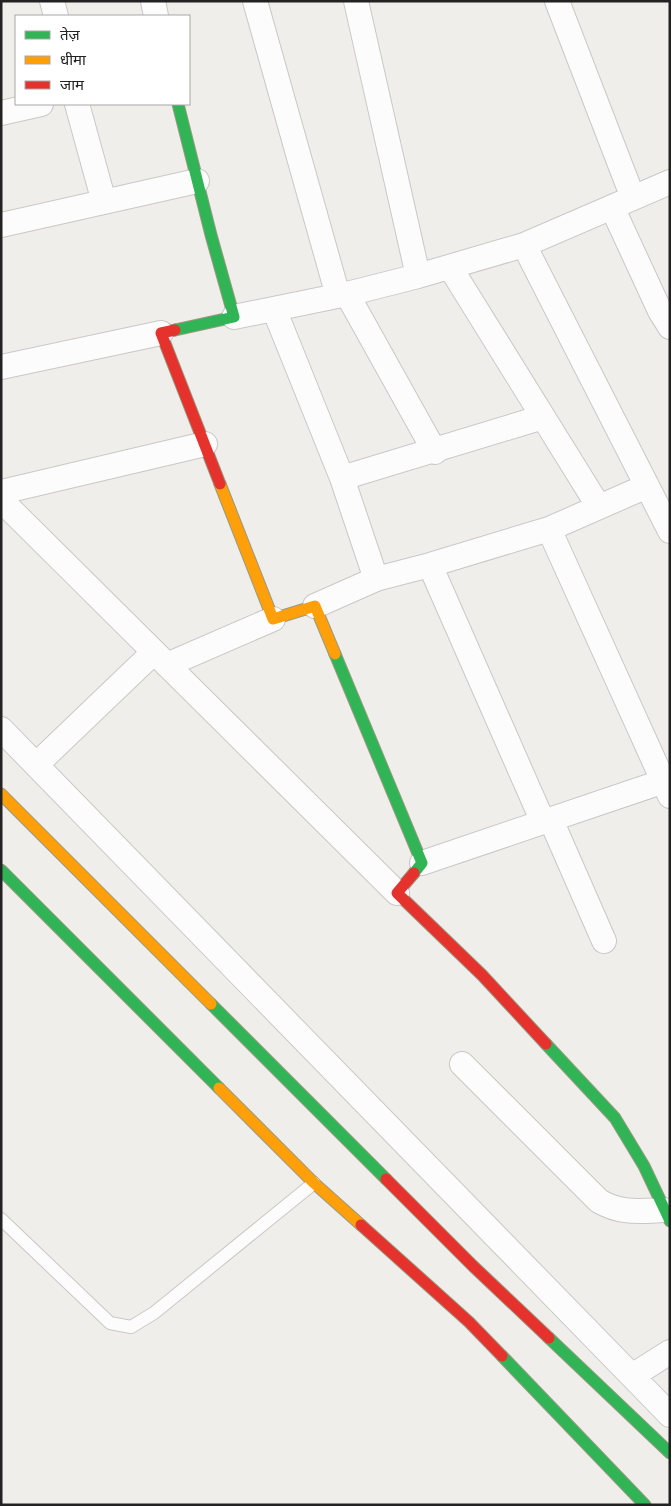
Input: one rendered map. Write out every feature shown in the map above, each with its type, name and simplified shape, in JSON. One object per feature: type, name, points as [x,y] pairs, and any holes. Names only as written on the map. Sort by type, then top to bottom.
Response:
[{"type":"street","points":[[52,1],[56,15]]},
{"type":"street","points":[[153,1],[156,15]]},
{"type":"street","points":[[255,1],[342,295],[435,452]]},
{"type":"street","points":[[356,1],[418,276]]},
{"type":"street","points":[[557,1],[623,203],[667,315]]},
{"type":"street","points":[[1,113],[37,105]]},
{"type":"street","points":[[77,105],[104,202]]},
{"type":"street","points":[[178,105],[234,317]]},
{"type":"street","points":[[1,225],[197,181]]},
{"type":"street","points":[[1,367],[342,295],[418,276],[524,245],[670,182]]},
{"type":"street","points":[[524,245],[670,531]]},
{"type":"street","points":[[450,267],[599,507]]},
{"type":"street","points":[[274,309],[342,478],[376,579]]},
{"type":"street","points":[[161,333],[273,619]]},
{"type":"street","points":[[342,478],[435,452],[543,417]]},
{"type":"street","points":[[1,492],[205,444]]},
{"type":"street","points":[[36,765],[161,658],[315,606],[376,579],[550,529],[647,486]]},
{"type":"street","points":[[1,500],[482,975],[614,1118],[644,1166],[667,1216]]},
{"type":"street","points":[[397,893],[422,864],[547,821],[667,786],[550,529]]},
{"type":"street","points":[[430,565],[604,941]]},
{"type":"street","points":[[315,606],[422,864]]},
{"type":"street","points":[[1,730],[670,1415]]},
{"type":"street","points":[[1,794],[473,1266],[670,1454]]},
{"type":"street","points":[[1,870],[314,1183],[470,1322],[645,1505]]},
{"type":"street","points":[[462,1064],[599,1201],[610,1207],[625,1211],[667,1216]]},
{"type":"street","points":[[632,1376],[670,1352]]},
{"type":"lane","points":[[1,1219],[110,1323],[132,1327],[154,1313],[314,1183]]},
{"type":"traffic: fast","points":[[175,330],[234,317],[178,105]]},
{"type":"traffic: fast","points":[[335,654],[422,863],[414,873]]},
{"type":"traffic: fast","points":[[1,870],[219,1088]]},
{"type":"traffic: fast","points":[[211,1004],[386,1179]]},
{"type":"traffic: fast","points":[[546,1044],[615,1118],[644,1166],[670,1221]]},
{"type":"traffic: fast","points":[[549,1338],[670,1453]]},
{"type":"traffic: fast","points":[[502,1356],[645,1505]]},
{"type":"traffic: slow","points":[[220,484],[273,619],[315,606],[335,654]]},
{"type":"traffic: slow","points":[[1,794],[211,1004]]},
{"type":"traffic: slow","points":[[219,1088],[314,1183],[361,1225]]},
{"type":"traffic: jam","points":[[175,330],[161,333],[220,484]]},
{"type":"traffic: jam","points":[[414,873],[397,893],[482,975],[546,1044]]},
{"type":"traffic: jam","points":[[386,1179],[473,1266],[549,1338]]},
{"type":"traffic: jam","points":[[361,1225],[469,1322],[502,1356]]}]
